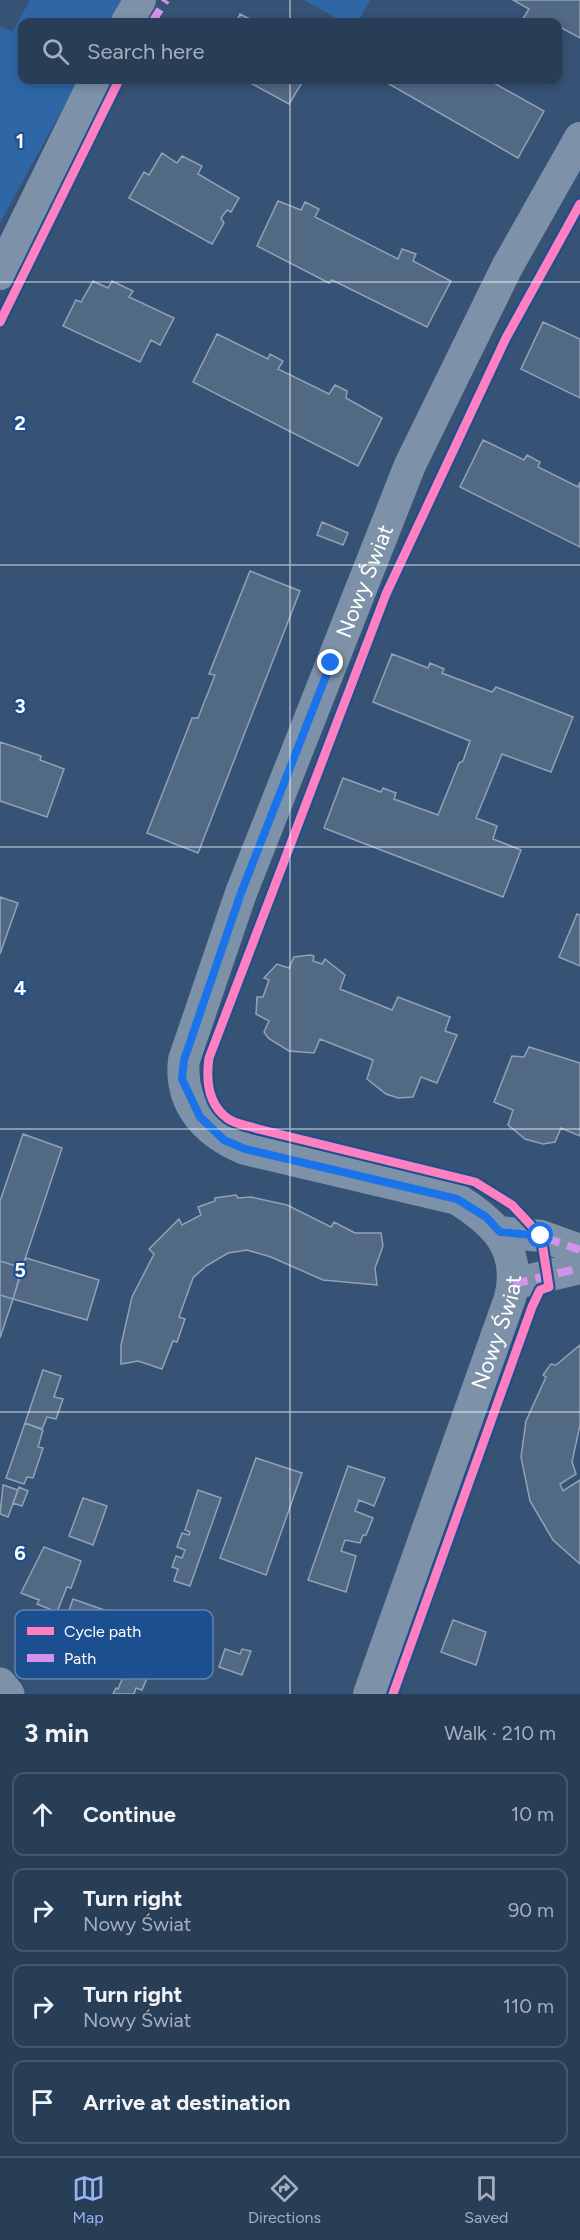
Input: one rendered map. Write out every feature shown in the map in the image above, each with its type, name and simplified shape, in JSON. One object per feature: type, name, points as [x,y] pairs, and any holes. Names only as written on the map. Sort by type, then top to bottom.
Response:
[{"type":"street","points":[[130,18],[141,0]]},
{"type":"street","points":[[0,274],[93,84]]},
{"type":"street","name":"Nowy Świat","points":[[369,1694],[513,1284],[508,1247],[500,1232],[486,1217],[457,1199],[245,1149],[224,1140],[200,1117],[182,1079],[187,1044],[241,893],[411,465],[507,267],[580,138]]},
{"type":"street","points":[[500,1232],[541,1236],[580,1250]]},
{"type":"street","points":[[513,1284],[580,1268]]},
{"type":"street","points":[[0,1684],[8,1694]]},
{"type":"shaded area","points":[[30,0],[122,0],[112,18],[20,18]]},
{"type":"shaded area","points":[[304,0],[370,0],[360,18],[336,18]]},
{"type":"shaded area","points":[[18,21],[18,84],[76,84],[0,223],[0,26],[12,32]]},
{"type":"building","points":[[513,0],[580,0],[580,38],[562,28],[562,18],[523,18],[529,9]]},
{"type":"building","points":[[252,84],[301,84],[289,104]]},
{"type":"building","points":[[389,84],[496,84],[544,111],[518,158]]},
{"type":"building","points":[[162,153],[177,163],[182,156],[202,166],[198,174],[239,198],[231,212],[227,210],[221,218],[224,223],[212,244],[129,198],[144,172],[149,175]]},
{"type":"building","points":[[278,201],[301,210],[305,202],[319,209],[315,217],[398,259],[402,249],[416,254],[413,261],[451,281],[427,327],[332,280],[329,283],[257,246]]},
{"type":"building","points":[[93,281],[108,288],[112,281],[133,291],[129,297],[174,318],[160,345],[151,340],[140,362],[63,326],[76,300],[81,302]]},
{"type":"building","points":[[543,322],[580,339],[580,398],[521,369]]},
{"type":"building","points":[[217,334],[268,359],[270,354],[283,361],[278,369],[329,394],[335,385],[347,391],[346,398],[382,418],[358,466],[193,382]]},
{"type":"building","points":[[483,440],[524,460],[527,455],[540,462],[538,467],[578,487],[580,482],[580,547],[460,487]]},
{"type":"building","points":[[322,522],[348,533],[343,545],[317,535]]},
{"type":"building","points":[[250,571],[300,591],[198,853],[147,833],[192,718],[198,718],[215,675],[209,674]]},
{"type":"building","points":[[392,654],[428,668],[430,663],[444,669],[442,673],[492,692],[496,687],[573,717],[551,772],[502,754],[476,818],[497,826],[493,839],[521,850],[503,897],[324,828],[343,778],[381,792],[383,788],[396,793],[394,799],[438,815],[459,763],[463,761],[470,741],[373,702]]},
{"type":"building","points":[[0,742],[41,756],[40,760],[64,769],[47,817],[0,801]]},
{"type":"building","points":[[0,897],[18,903],[0,954]]},
{"type":"building","points":[[577,914],[580,915],[580,966],[559,957]]},
{"type":"building","points":[[314,956],[313,961],[322,964],[325,959],[345,975],[340,989],[392,1010],[398,997],[450,1017],[445,1031],[457,1035],[437,1083],[421,1077],[413,1097],[398,1098],[386,1094],[367,1079],[373,1060],[320,1039],[314,1053],[289,1051],[268,1038],[264,1032],[269,1021],[256,1014],[257,997],[263,997],[269,980],[264,978],[277,964],[289,968],[294,957]]},
{"type":"building","points":[[529,1047],[580,1063],[580,1136],[561,1128],[555,1142],[543,1144],[525,1139],[508,1125],[513,1110],[494,1102],[512,1056],[524,1057]]},
{"type":"building","points":[[23,1134],[62,1148],[22,1268],[0,1261],[0,1201]]},
{"type":"building","points":[[236,1195],[238,1198],[251,1197],[287,1205],[331,1227],[334,1222],[355,1233],[381,1233],[383,1246],[375,1268],[377,1285],[323,1280],[271,1257],[247,1250],[228,1253],[206,1266],[193,1278],[179,1317],[185,1319],[177,1342],[173,1341],[162,1369],[138,1361],[121,1364],[121,1345],[132,1297],[154,1254],[149,1249],[179,1219],[182,1225],[201,1215],[198,1207],[215,1201],[215,1198]]},
{"type":"building","points":[[26,1258],[99,1280],[87,1320],[13,1299]]},
{"type":"building","points":[[0,1261],[22,1268],[13,1299],[0,1295]]},
{"type":"building","points":[[0,1295],[13,1299],[0,1338]]},
{"type":"building","points":[[580,1345],[580,1425],[572,1462],[576,1474],[560,1484],[563,1491],[580,1480],[580,1564],[553,1540],[530,1501],[521,1457],[526,1421],[546,1377],[543,1375],[551,1364],[556,1365]]},
{"type":"building","points":[[43,1370],[61,1376],[54,1397],[63,1399],[56,1419],[47,1417],[42,1429],[25,1423]]},
{"type":"building","points":[[25,1423],[43,1430],[38,1447],[43,1448],[33,1478],[27,1477],[24,1484],[6,1478]]},
{"type":"building","points":[[256,1458],[302,1473],[266,1575],[220,1558]]},
{"type":"building","points":[[348,1466],[385,1478],[374,1506],[359,1500],[355,1511],[373,1518],[366,1535],[363,1535],[360,1543],[345,1540],[341,1551],[356,1556],[346,1592],[308,1580]]},
{"type":"building","points":[[3,1485],[18,1490],[8,1517],[0,1514]]},
{"type":"building","points":[[19,1487],[28,1491],[22,1506],[13,1503]]},
{"type":"building","points":[[198,1490],[221,1498],[190,1586],[174,1581],[178,1569],[172,1567],[176,1556],[182,1558],[185,1550],[177,1547],[182,1533],[189,1535],[190,1532],[185,1530]]},
{"type":"building","points":[[83,1498],[107,1506],[93,1545],[69,1536]]},
{"type":"building","points":[[44,1547],[81,1561],[71,1588],[67,1587],[58,1610],[37,1604],[39,1600],[21,1593]]},
{"type":"building","points":[[73,1599],[104,1610],[69,1610]]},
{"type":"building","points":[[453,1620],[486,1632],[476,1665],[441,1652]]},
{"type":"building","points":[[225,1649],[240,1654],[242,1649],[251,1651],[242,1675],[219,1667]]},
{"type":"building","points":[[122,1679],[147,1679],[142,1690],[136,1688],[134,1694],[113,1694],[116,1688],[118,1689]]},
{"type":"marked path","points":[[155,18],[166,0]]},
{"type":"marked path","points":[[500,1232],[541,1236],[580,1250]]},
{"type":"marked path","points":[[513,1284],[580,1268]]},
{"type":"cycle path","points":[[0,322],[117,84]]},
{"type":"cycle path","points":[[393,1694],[532,1307],[540,1290],[549,1287],[541,1236],[512,1205],[475,1182],[258,1129],[230,1120],[215,1105],[209,1090],[209,1058],[386,594],[506,338],[580,204]]},
{"type":"route","points":[[331,663],[241,893],[187,1044],[182,1079],[190,1101],[213,1132],[224,1140],[245,1149],[457,1199],[486,1217],[500,1232],[541,1236]]}]
